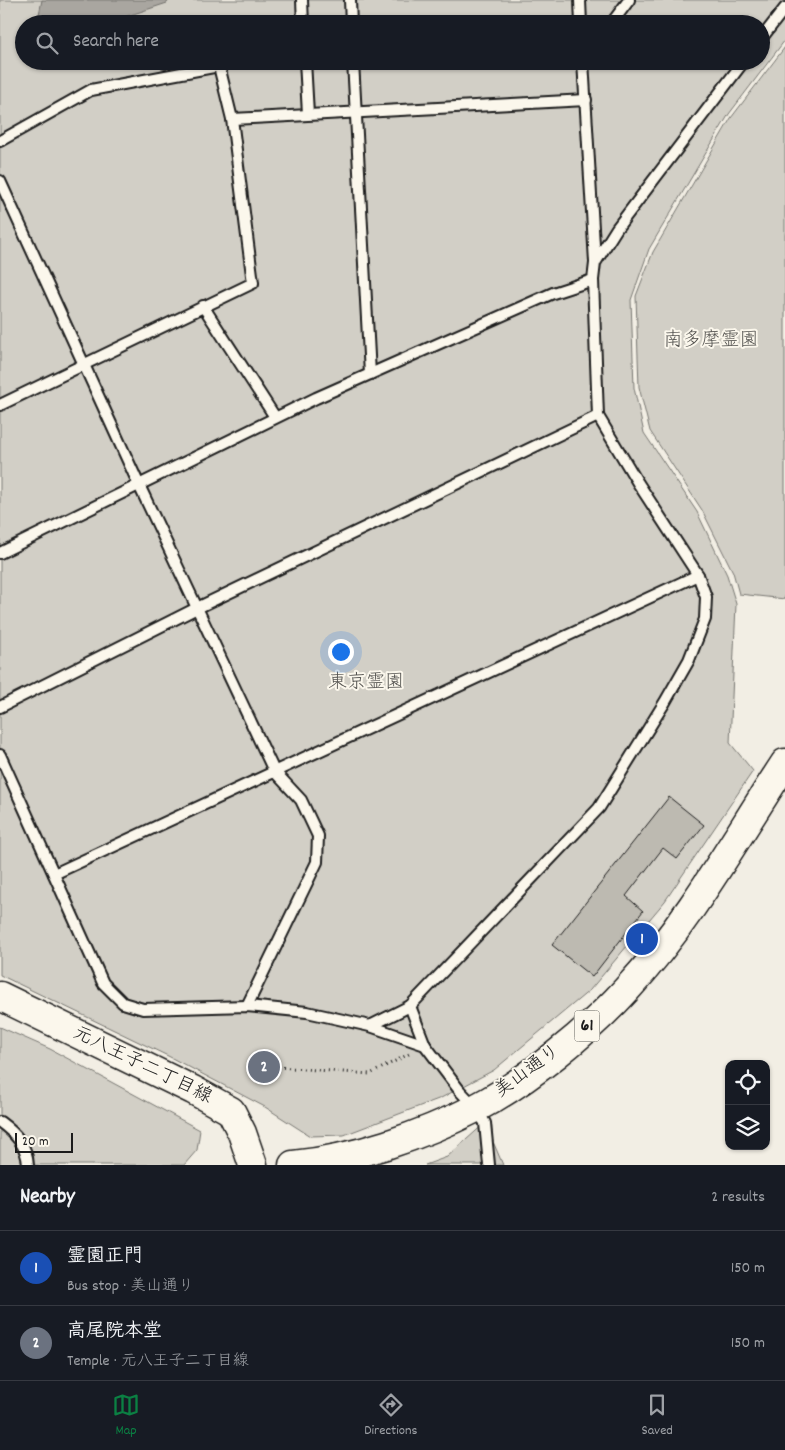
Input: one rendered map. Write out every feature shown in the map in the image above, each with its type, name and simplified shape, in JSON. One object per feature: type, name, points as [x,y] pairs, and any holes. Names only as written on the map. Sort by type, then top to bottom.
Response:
[{"type":"main road","name":"美山通り","points":[[292,1165],[365,1150],[417,1133],[476,1108],[550,1058],[627,989],[678,925],[785,763]]},
{"type":"main road","name":"元八王子二丁目線","points":[[0,996],[193,1090],[231,1112],[242,1133],[253,1165]]},
{"type":"lane","points":[[302,0],[303,15]]},
{"type":"lane","points":[[350,0],[351,15]]},
{"type":"lane","points":[[580,0],[581,15]]},
{"type":"lane","points":[[617,15],[628,0]]},
{"type":"lane","points":[[770,27],[785,8]]},
{"type":"lane","points":[[0,141],[91,90],[198,70]]},
{"type":"lane","points":[[0,405],[253,283],[232,118],[220,70]]},
{"type":"lane","points":[[306,70],[308,114]]},
{"type":"lane","points":[[353,70],[370,374]]},
{"type":"lane","points":[[370,1026],[410,1006],[599,808],[642,742],[689,660],[705,619],[706,597],[698,575],[638,483],[598,416],[593,280],[595,263],[584,70]]},
{"type":"lane","points":[[595,263],[617,228],[737,70]]},
{"type":"lane","points":[[232,118],[586,100]]},
{"type":"lane","points":[[0,181],[139,486],[274,771],[301,800],[318,836],[317,862],[247,1006]]},
{"type":"lane","points":[[0,553],[139,486],[275,417],[553,293],[593,280]]},
{"type":"lane","points":[[203,306],[275,417]]},
{"type":"lane","points":[[0,707],[197,608],[598,416]]},
{"type":"lane","points":[[54,874],[698,575]]},
{"type":"lane","points":[[0,755],[103,983],[123,1003],[143,1009],[247,1006],[307,1012],[370,1026],[425,1045]]},
{"type":"lane","points":[[410,1006],[425,1045],[460,1091],[476,1108],[485,1123],[489,1165]]},
{"type":"lane","points":[[0,1122],[16,1134],[28,1154],[28,1165]]},
{"type":"path","points":[[278,1067],[370,1074],[425,1045]]},
{"type":"green space","name":"東京霊園","points":[[0,0],[785,0],[785,40],[770,60],[770,15],[15,15],[15,70],[762,70],[729,114],[649,249],[631,300],[634,388],[644,433],[697,512],[727,575],[736,604],[730,743],[753,771],[665,901],[590,990],[494,1070],[441,1098],[344,1135],[310,1136],[265,1107],[170,1057],[0,975]]},
{"type":"green space","name":"南多摩霊園","points":[[785,47],[785,599],[739,594],[733,572],[702,510],[650,431],[639,387],[636,296],[653,252],[731,118],[768,70],[770,70],[770,67]]},
{"type":"green space","points":[[0,1027],[50,1049],[200,1130],[197,1150],[184,1165],[0,1165]]},
{"type":"green space","points":[[485,1123],[503,1165],[425,1165],[447,1157]]},
{"type":"shaded area","points":[[42,0],[169,0],[167,3],[130,15],[39,15]]},
{"type":"building","points":[[669,797],[704,825],[677,859],[663,848],[626,896],[643,911],[592,977],[552,945]]},
{"type":"place","name":"霊園正門","points":[[642,939]]},
{"type":"place","name":"高尾院本堂","points":[[264,1067]]}]
